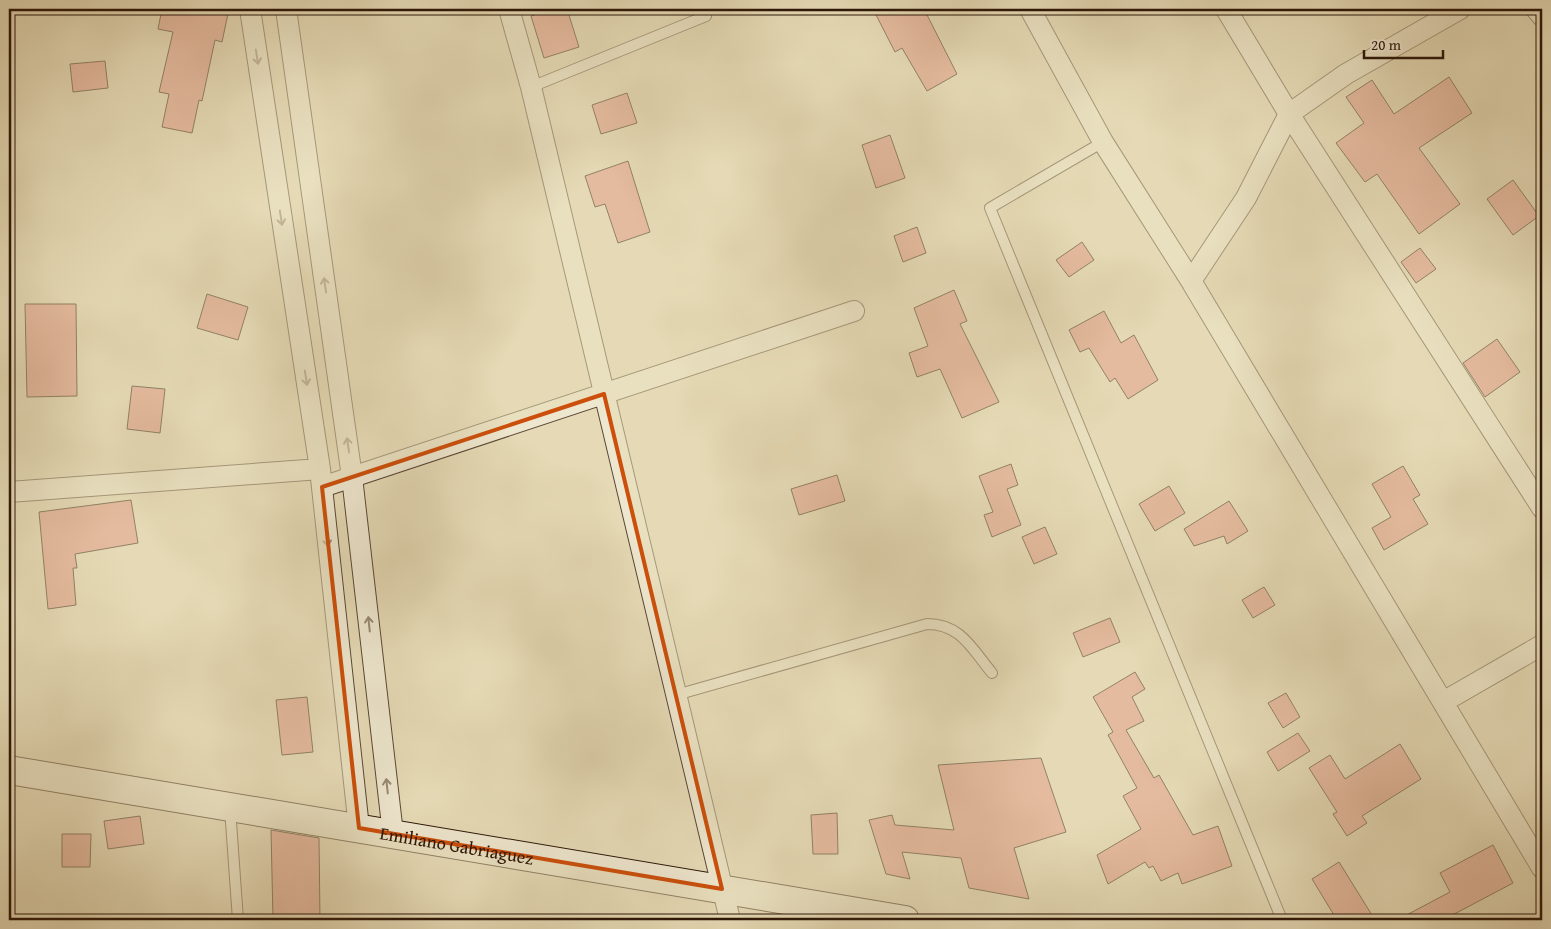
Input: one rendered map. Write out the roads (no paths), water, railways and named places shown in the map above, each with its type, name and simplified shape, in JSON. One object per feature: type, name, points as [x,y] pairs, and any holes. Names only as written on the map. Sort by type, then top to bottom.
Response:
[{"type":"main road","name":"Emiliano Gabriaguez","points":[[9,770],[905,920]]},
{"type":"street","points":[[250,9],[321,478],[359,828]]},
{"type":"street","points":[[286,9],[352,477],[393,834]]},
{"type":"street","points":[[510,9],[531,87],[730,920]]},
{"type":"street","points":[[1030,9],[1103,142],[1191,282],[1542,868]]},
{"type":"street","points":[[1226,9],[1289,114],[1542,508]]},
{"type":"street","points":[[1191,282],[1246,198],[1289,114],[1346,74],[1460,9]]},
{"type":"street","points":[[1536,9],[1542,16]]},
{"type":"street","points":[[9,492],[352,477],[854,311]]},
{"type":"street","points":[[1443,702],[1542,645]]},
{"type":"lane","points":[[531,87],[706,16]]},
{"type":"lane","points":[[1103,142],[990,208],[1282,920]]},
{"type":"lane","points":[[676,695],[927,624],[942,624],[956,630],[992,673]]},
{"type":"lane","points":[[230,806],[238,920]]}]
